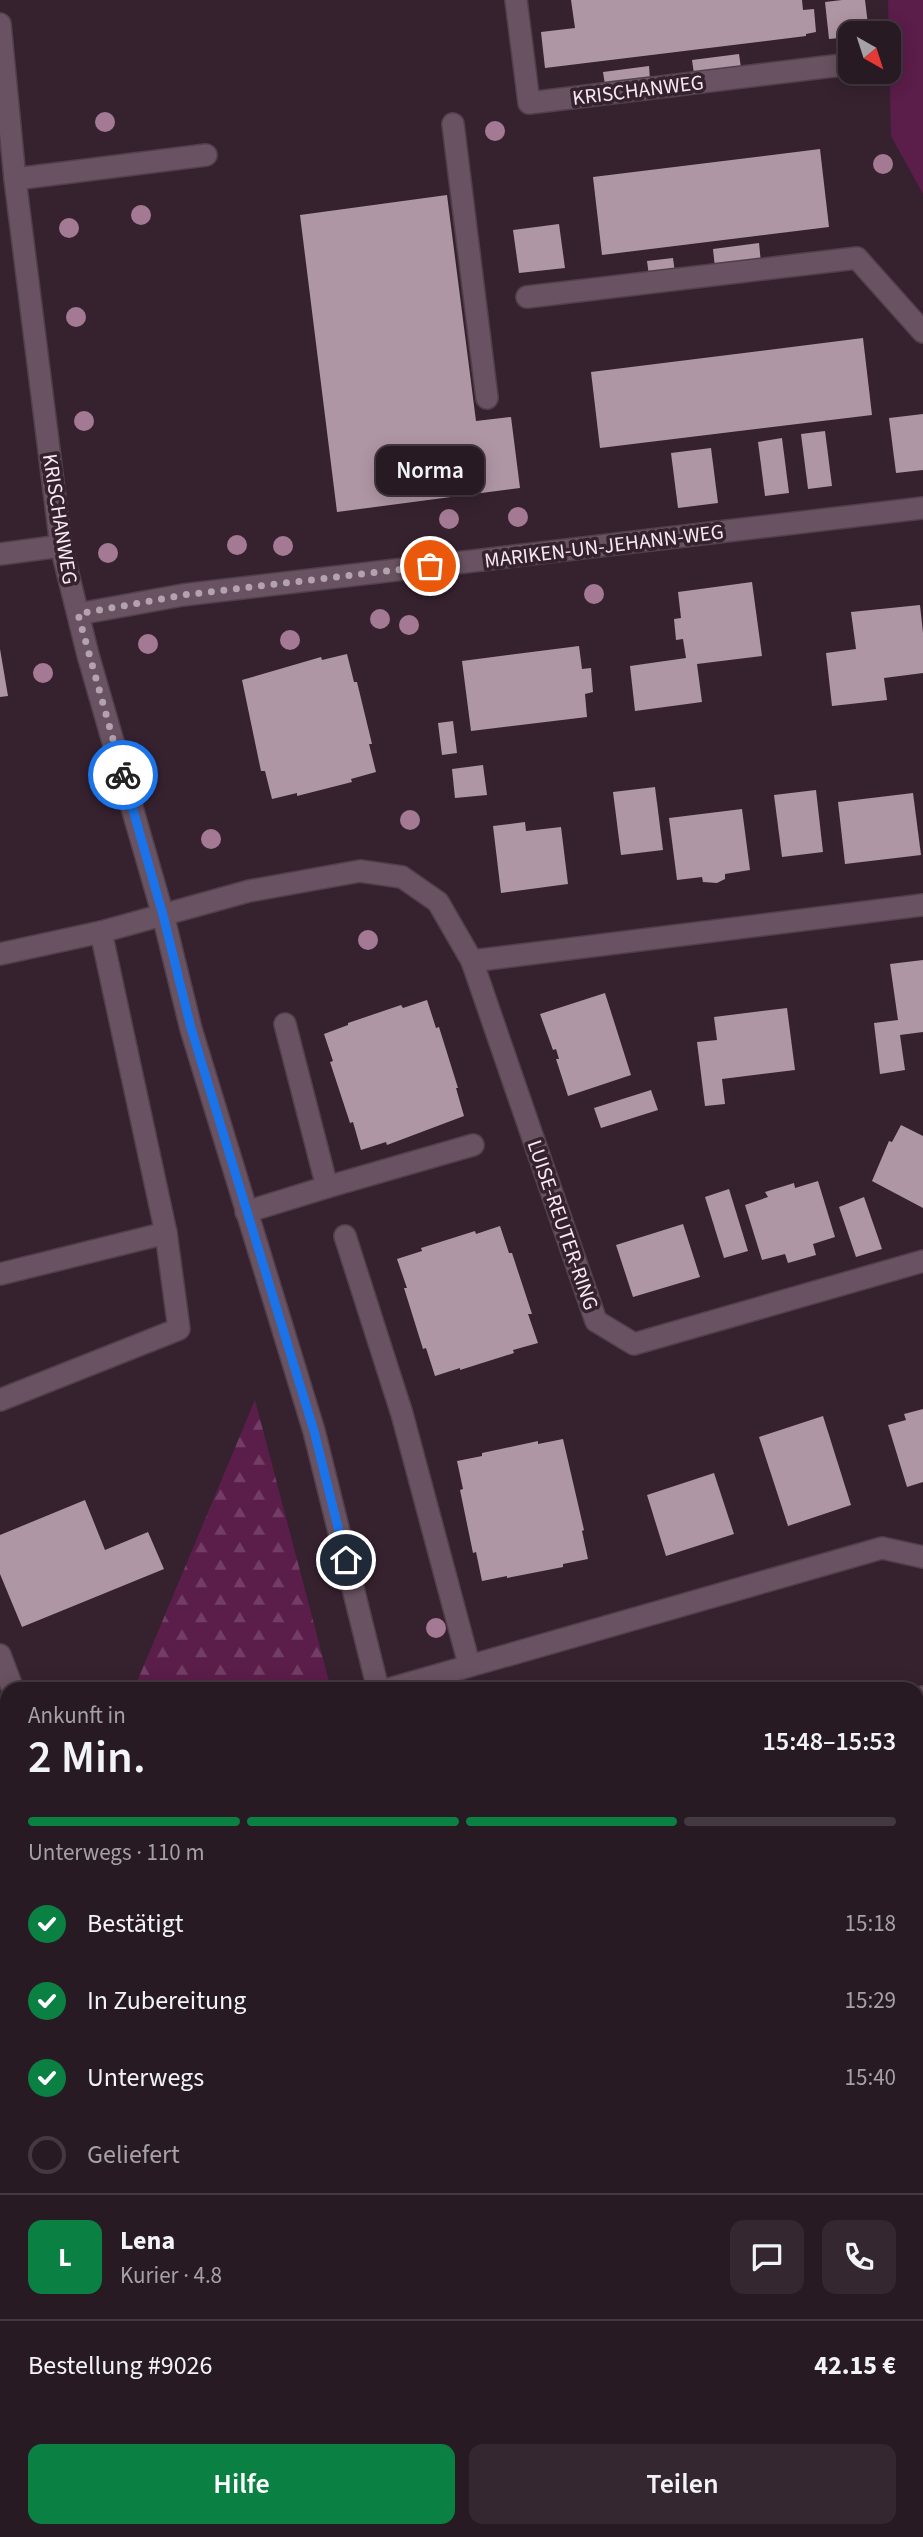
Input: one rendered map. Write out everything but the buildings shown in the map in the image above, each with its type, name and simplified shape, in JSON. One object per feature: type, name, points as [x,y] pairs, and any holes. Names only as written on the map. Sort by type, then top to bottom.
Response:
[{"type":"street","name":"KRISCHANWEG","points":[[516,0],[529,103],[838,66]]},
{"type":"street","name":"KRISCHANWEG","points":[[0,24],[7,181],[61,546],[163,915],[191,1028],[314,1431],[376,1682]]},
{"type":"street","points":[[453,124],[487,398]]},
{"type":"street","points":[[7,181],[206,155]]},
{"type":"street","points":[[527,297],[857,258],[923,331]]},
{"type":"street","name":"MARIKEN-UN-JEHANN-WEG","points":[[78,614],[197,593],[923,508]]},
{"type":"street","points":[[0,554],[61,546]]},
{"type":"street","name":"LUISE-REUTER-RING","points":[[0,954],[102,932],[249,891],[360,871],[402,877],[438,902],[472,961],[596,1321],[634,1344],[923,1261]]},
{"type":"street","points":[[472,961],[923,905]]},
{"type":"street","points":[[0,1401],[180,1329],[166,1233],[102,932]]},
{"type":"street","points":[[285,1024],[327,1187]]},
{"type":"street","points":[[246,1212],[473,1145]]},
{"type":"street","points":[[0,1274],[166,1233]]},
{"type":"street","points":[[345,1237],[402,1414],[469,1664]]},
{"type":"street","points":[[411,1682],[882,1548],[923,1557]]},
{"type":"street","points":[[0,1655],[10,1682]]},
{"type":"green space","points":[[888,0],[923,0],[923,194],[891,136],[890,84],[901,84],[901,21],[888,21]]},
{"type":"green space","points":[[255,1400],[329,1682],[137,1682]]},
{"type":"way so far","points":[[123,775],[78,614],[183,595],[430,566]]},
{"type":"place","name":"Norma","points":[[430,566]]},
{"type":"route","points":[[123,775],[163,915],[191,1028],[314,1431],[346,1560]]}]
